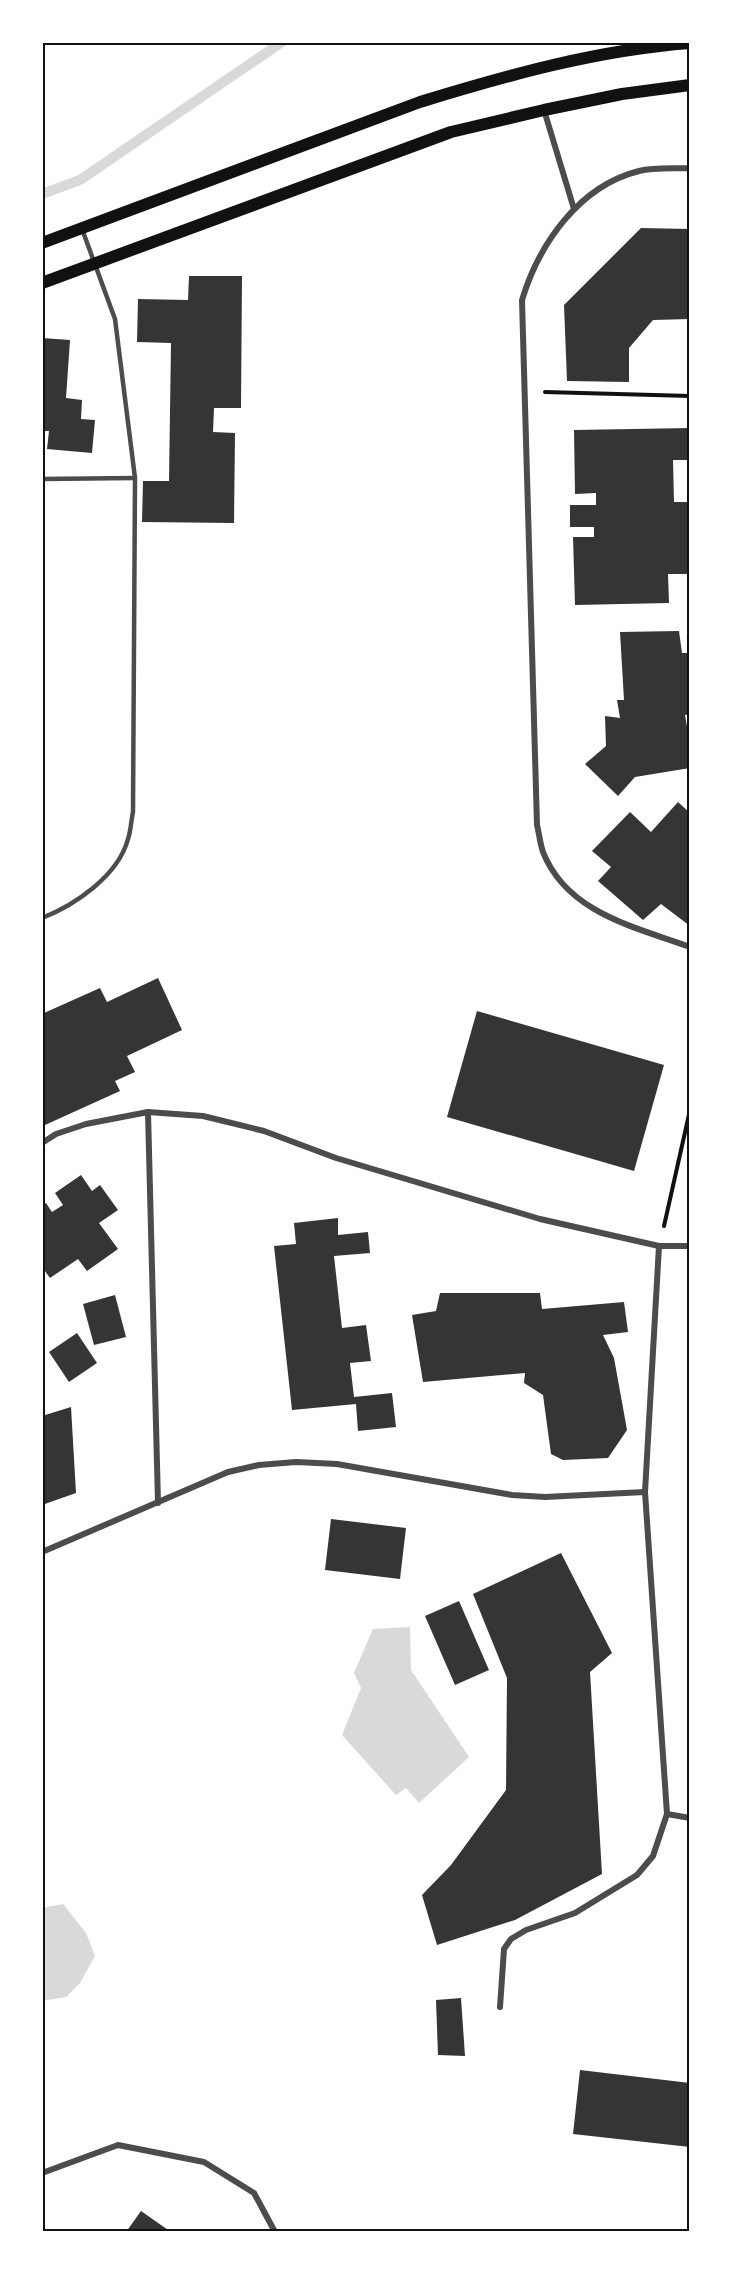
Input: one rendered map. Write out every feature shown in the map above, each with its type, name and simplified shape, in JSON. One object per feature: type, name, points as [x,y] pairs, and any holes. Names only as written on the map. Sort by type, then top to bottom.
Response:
[{"type":"main road","points":[[42,243],[420,102],[481,83],[543,66],[605,54],[657,45],[690,43]]},
{"type":"main road","points":[[42,283],[426,140],[544,110],[622,94],[690,85]]},
{"type":"street","points":[[544,110],[574,209]]},
{"type":"street","points":[[690,168],[642,170],[621,176],[598,189],[574,209],[538,258],[522,300],[537,825],[543,852],[560,881],[579,901],[612,919],[690,947]]},
{"type":"street","points":[[148,1112],[158,1503]]},
{"type":"street","points":[[42,1143],[56,1134],[86,1124],[148,1112],[203,1116],[264,1131],[336,1158],[540,1219],[659,1246],[690,1246]]},
{"type":"street","points":[[500,2007],[504,1949],[511,1939],[525,1930],[575,1913],[637,1875],[653,1856],[667,1814],[645,1491],[659,1246]]},
{"type":"street","points":[[42,1552],[228,1472],[259,1465],[296,1462],[337,1464],[512,1495],[545,1497],[645,1491]]},
{"type":"street","points":[[667,1814],[690,1818]]},
{"type":"street","points":[[42,2173],[118,2145],[204,2162],[254,2193],[275,2232]]},
{"type":"lane","points":[[42,918],[65,909],[86,895],[102,880],[118,860],[128,841],[133,812],[135,478],[115,318],[81,228]]},
{"type":"lane","points":[[42,479],[135,478]]},
{"type":"path","points":[[526,391],[690,396]]},
{"type":"path","points":[[659,1246],[690,1110]]},
{"type":"shaded area","points":[[410,1627],[411,1670],[469,1757],[419,1803],[406,1788],[396,1795],[342,1735],[361,1688],[354,1673],[373,1629]]},
{"type":"shaded area","points":[[63,1904],[86,1933],[95,1956],[80,1983],[66,1997],[42,2001],[42,1908]]},
{"type":"building","points":[[641,228],[690,229],[690,319],[653,320],[629,348],[629,382],[567,381],[564,305]]},
{"type":"building","points":[[189,276],[242,276],[241,408],[214,408],[213,432],[235,433],[234,523],[142,522],[143,481],[169,481],[171,343],[137,342],[138,299],[188,300]]},
{"type":"building","points":[[42,338],[70,340],[66,398],[82,400],[81,419],[95,420],[92,453],[47,449],[49,431],[42,431]]},
{"type":"building","points":[[690,428],[690,460],[673,460],[674,502],[690,502],[690,574],[668,574],[669,603],[575,605],[573,537],[594,537],[594,527],[570,527],[570,505],[596,505],[596,493],[575,494],[574,430]]},
{"type":"building","points":[[679,631],[682,653],[690,653],[690,714],[685,715],[690,744],[690,768],[635,777],[618,796],[585,764],[606,746],[605,716],[620,718],[617,700],[624,700],[620,632]]},
{"type":"building","points":[[678,802],[690,813],[690,926],[661,904],[643,920],[598,881],[611,867],[592,851],[630,812],[651,832]]},
{"type":"building","points":[[158,978],[182,1030],[127,1056],[135,1072],[115,1081],[120,1091],[45,1125],[42,1118],[42,1008],[44,1013],[100,988],[107,1002]]},
{"type":"building","points":[[477,1011],[664,1065],[634,1171],[447,1117]]},
{"type":"building","points":[[81,1175],[92,1191],[100,1185],[118,1210],[99,1223],[118,1249],[87,1271],[78,1259],[50,1278],[42,1267],[42,1206],[46,1203],[52,1212],[63,1205],[55,1193]]},
{"type":"building","points":[[338,1218],[338,1235],[368,1232],[370,1253],[334,1256],[342,1328],[366,1325],[371,1361],[350,1363],[354,1397],[392,1393],[396,1427],[358,1431],[356,1404],[292,1410],[274,1246],[296,1244],[294,1223]]},
{"type":"building","points":[[440,1293],[540,1293],[542,1309],[624,1302],[628,1332],[603,1335],[614,1358],[627,1430],[608,1458],[563,1460],[551,1454],[543,1395],[524,1383],[525,1373],[423,1382],[412,1315],[436,1311]]},
{"type":"building","points":[[115,1295],[126,1337],[94,1345],[83,1304]]},
{"type":"building","points":[[77,1333],[97,1363],[69,1382],[49,1352]]},
{"type":"building","points":[[71,1407],[76,1493],[42,1505],[42,1416]]},
{"type":"building","points":[[331,1519],[406,1528],[400,1579],[325,1570]]},
{"type":"building","points":[[561,1553],[612,1653],[590,1672],[602,1874],[515,1920],[437,1945],[422,1895],[451,1865],[506,1790],[507,1678],[473,1594]]},
{"type":"building","points":[[459,1601],[489,1670],[455,1685],[425,1616]]},
{"type":"building","points":[[461,1998],[465,2056],[438,2055],[436,2000]]},
{"type":"building","points":[[580,2070],[690,2083],[690,2147],[573,2134]]},
{"type":"building","points":[[141,2211],[171,2232],[126,2232]]},
{"type":"waterway","points":[[42,194],[80,180],[282,42]]}]
